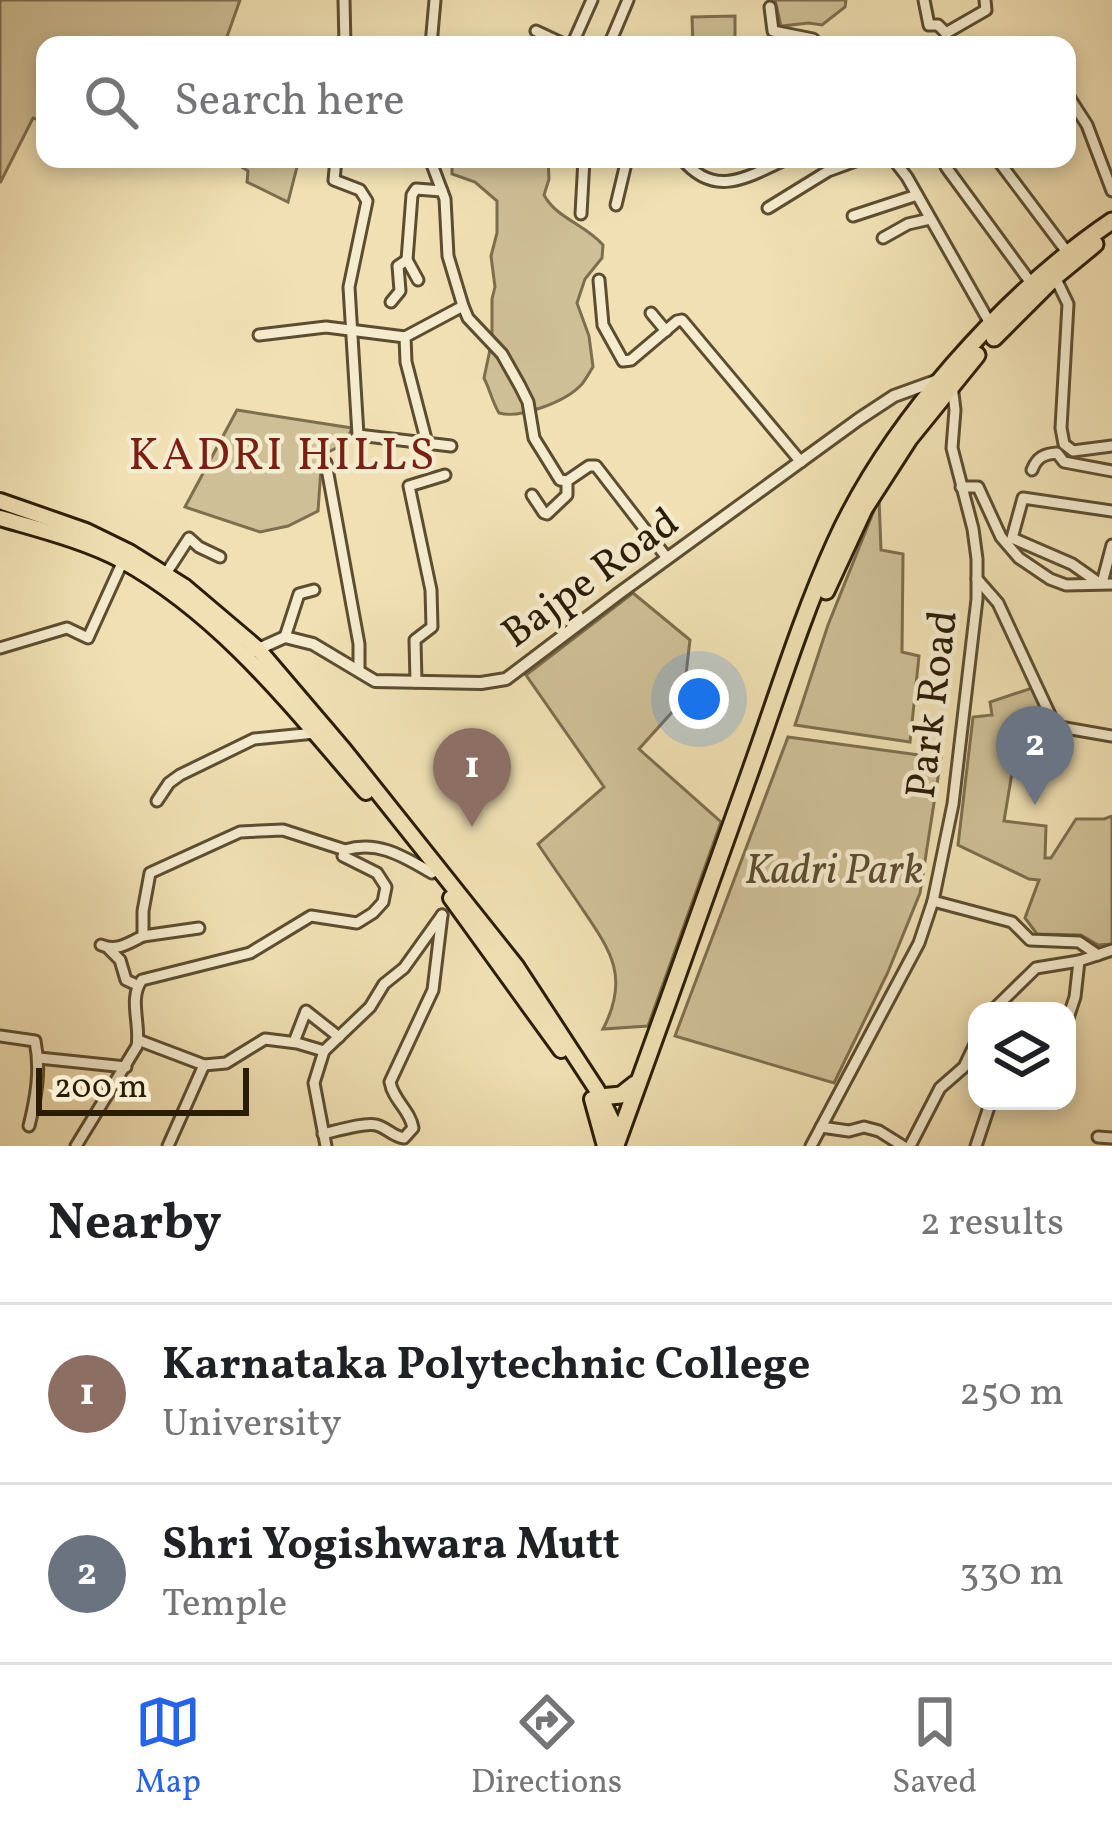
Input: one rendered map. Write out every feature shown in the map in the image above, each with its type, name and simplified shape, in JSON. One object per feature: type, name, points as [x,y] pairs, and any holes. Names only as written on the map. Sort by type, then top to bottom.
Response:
[{"type":"highway","points":[[616,1146],[836,542],[882,457],[992,326],[1031,283],[1112,220]]},
{"type":"highway","points":[[616,1146],[828,588],[864,509],[947,382],[1055,277],[1112,232]]},
{"type":"highway","points":[[593,1089],[621,1096],[642,1073]]},
{"type":"main road","points":[[0,501],[86,531],[129,552],[185,587],[251,652],[438,877],[593,1089]]},
{"type":"main road","points":[[0,518],[123,561],[251,652],[516,966],[612,1120],[616,1146]]},
{"type":"street","points":[[344,0],[345,36]]},
{"type":"street","points":[[432,36],[435,0]]},
{"type":"street","points":[[574,36],[592,0]]},
{"type":"street","points":[[613,36],[628,0]]},
{"type":"street","points":[[924,0],[929,25],[938,25],[943,36]]},
{"type":"street","points":[[954,36],[986,10],[985,0]]},
{"type":"street","points":[[770,7],[773,31],[798,36]]},
{"type":"street","points":[[536,31],[548,36]]},
{"type":"street","points":[[1076,108],[1112,191]]},
{"type":"street","points":[[335,168],[334,180],[360,190],[367,201],[349,287],[358,435],[451,446]]},
{"type":"street","points":[[433,168],[442,191],[448,256],[463,306],[468,318],[502,354],[528,402],[534,439],[560,480],[596,466],[667,559]]},
{"type":"street","points":[[581,214],[584,168]]},
{"type":"street","points":[[616,205],[625,168]]},
{"type":"street","points":[[690,168],[710,182],[724,183],[760,168]]},
{"type":"street","points":[[768,208],[836,168]]},
{"type":"street","points":[[899,168],[992,326]]},
{"type":"street","points":[[947,168],[1031,283]]},
{"type":"street","points":[[1004,168],[1067,252]]},
{"type":"street","points":[[418,280],[407,260],[413,191],[442,191]]},
{"type":"street","points":[[854,217],[917,195]]},
{"type":"street","points":[[883,238],[908,224],[930,219]]},
{"type":"street","points":[[391,302],[400,291],[398,266],[407,260]]},
{"type":"street","points":[[1055,277],[1068,304],[1064,444],[1072,451],[1112,446]]},
{"type":"street","points":[[599,280],[603,325],[623,361],[682,320],[801,462]]},
{"type":"street","points":[[259,334],[326,327],[405,337],[463,306]]},
{"type":"street","points":[[651,313],[665,331]]},
{"type":"street","points":[[405,337],[406,362],[427,443]]},
{"type":"street","name":"Bajpe Road","points":[[285,637],[313,644],[375,680],[481,683],[506,679],[894,396],[947,382]]},
{"type":"street","name":"Park Road","points":[[811,1146],[919,944],[953,804],[977,579],[973,529],[952,448],[955,410],[947,382]]},
{"type":"street","points":[[1032,470],[1044,454],[1058,453],[1064,462],[1112,471]]},
{"type":"street","points":[[326,463],[359,671]]},
{"type":"street","points":[[416,682],[416,640],[432,627],[431,590],[409,486],[445,475]]},
{"type":"street","points":[[532,495],[547,514],[567,495],[567,481]]},
{"type":"street","points":[[961,487],[978,487],[1001,537],[1019,558],[1066,585],[1104,584]]},
{"type":"street","points":[[1104,584],[1012,538],[1023,498],[1112,511]]},
{"type":"street","points":[[165,575],[189,538],[220,557]]},
{"type":"street","points":[[1104,584],[1112,545]]},
{"type":"street","points":[[0,648],[67,628],[88,638],[123,561]]},
{"type":"street","points":[[977,579],[998,603],[1064,745]]},
{"type":"street","points":[[251,652],[285,637],[299,594],[314,590]]},
{"type":"street","points":[[1054,726],[1112,736]]},
{"type":"street","points":[[157,801],[180,775],[254,739],[315,733]]},
{"type":"street","points":[[143,936],[150,873],[240,832],[283,830],[345,850],[377,847],[438,877]]},
{"type":"street","points":[[136,985],[250,953],[311,916],[358,922],[373,914],[383,902],[386,887],[377,874],[343,856],[345,850]]},
{"type":"street","points":[[933,901],[1012,922],[1030,940],[1079,942],[1098,955]]},
{"type":"street","points":[[326,1146],[314,1083],[324,1051],[404,968],[455,904]]},
{"type":"street","points":[[323,1133],[368,1124],[404,1138],[413,1128],[390,1082],[433,990],[442,915]]},
{"type":"street","points":[[136,985],[127,980],[120,960],[105,947],[199,928]]},
{"type":"street","points":[[1001,1002],[1036,968],[1112,950]]},
{"type":"street","points":[[1073,1002],[1079,961]]},
{"type":"street","points":[[76,1146],[138,1040],[136,985]]},
{"type":"street","points":[[294,1042],[306,1011],[339,1037]]},
{"type":"street","points":[[0,1036],[35,1041],[39,1058],[29,1126]]},
{"type":"street","points":[[138,1040],[204,1065],[226,1063],[265,1039],[324,1051]]},
{"type":"street","points":[[39,1058],[126,1067]]},
{"type":"street","points":[[821,1127],[849,1131],[864,1127],[904,1146],[940,1088],[968,1059]]},
{"type":"street","points":[[168,1146],[204,1065]]},
{"type":"street","points":[[976,1146],[988,1110]]},
{"type":"street","points":[[1098,1137],[1112,1138]]},
{"type":"green space","points":[[0,0],[240,0],[227,36],[36,36],[36,119],[0,183]]},
{"type":"green space","points":[[775,0],[846,0],[845,7],[822,25],[781,26]]},
{"type":"green space","points":[[735,16],[735,36],[693,36],[692,17]]},
{"type":"green space","points":[[243,168],[297,168],[288,202],[247,182],[248,171]]},
{"type":"green space","points":[[452,168],[548,168],[544,195],[556,210],[603,245],[602,258],[585,279],[577,303],[589,336],[593,367],[575,391],[542,408],[499,413],[484,378],[492,340],[495,287],[491,256],[497,201],[475,182],[452,174]]},
{"type":"green space","points":[[237,410],[352,428],[345,444],[322,455],[318,511],[288,526],[260,532],[185,507]]},
{"type":"green space","points":[[879,498],[881,550],[903,554],[902,652],[919,656],[910,742],[795,725],[828,625]]},
{"type":"green space","points":[[633,593],[690,640],[683,700],[639,749],[721,822],[648,1026],[603,1029],[615,994],[613,965],[601,937],[538,844],[604,787],[526,675]]},
{"type":"green space","points":[[1032,688],[1056,737],[1052,765],[1013,767],[1004,821],[1046,826],[1045,858],[1051,858],[1076,819],[1112,816],[1112,944],[1098,945],[1081,935],[1037,934],[1025,918],[1039,880],[958,845],[973,717],[992,715],[990,702]]},
{"type":"green space","name":"Kadri Park","points":[[788,737],[941,758],[920,893],[834,1083],[675,1036]]},
{"type":"place","name":"Shri Yogishwara Mutt","points":[[1035,805]]},
{"type":"place","name":"Karnataka Polytechnic College","points":[[472,827]]},
{"type":"district","name":"KADRI HILLS","points":[[283,453]]}]
